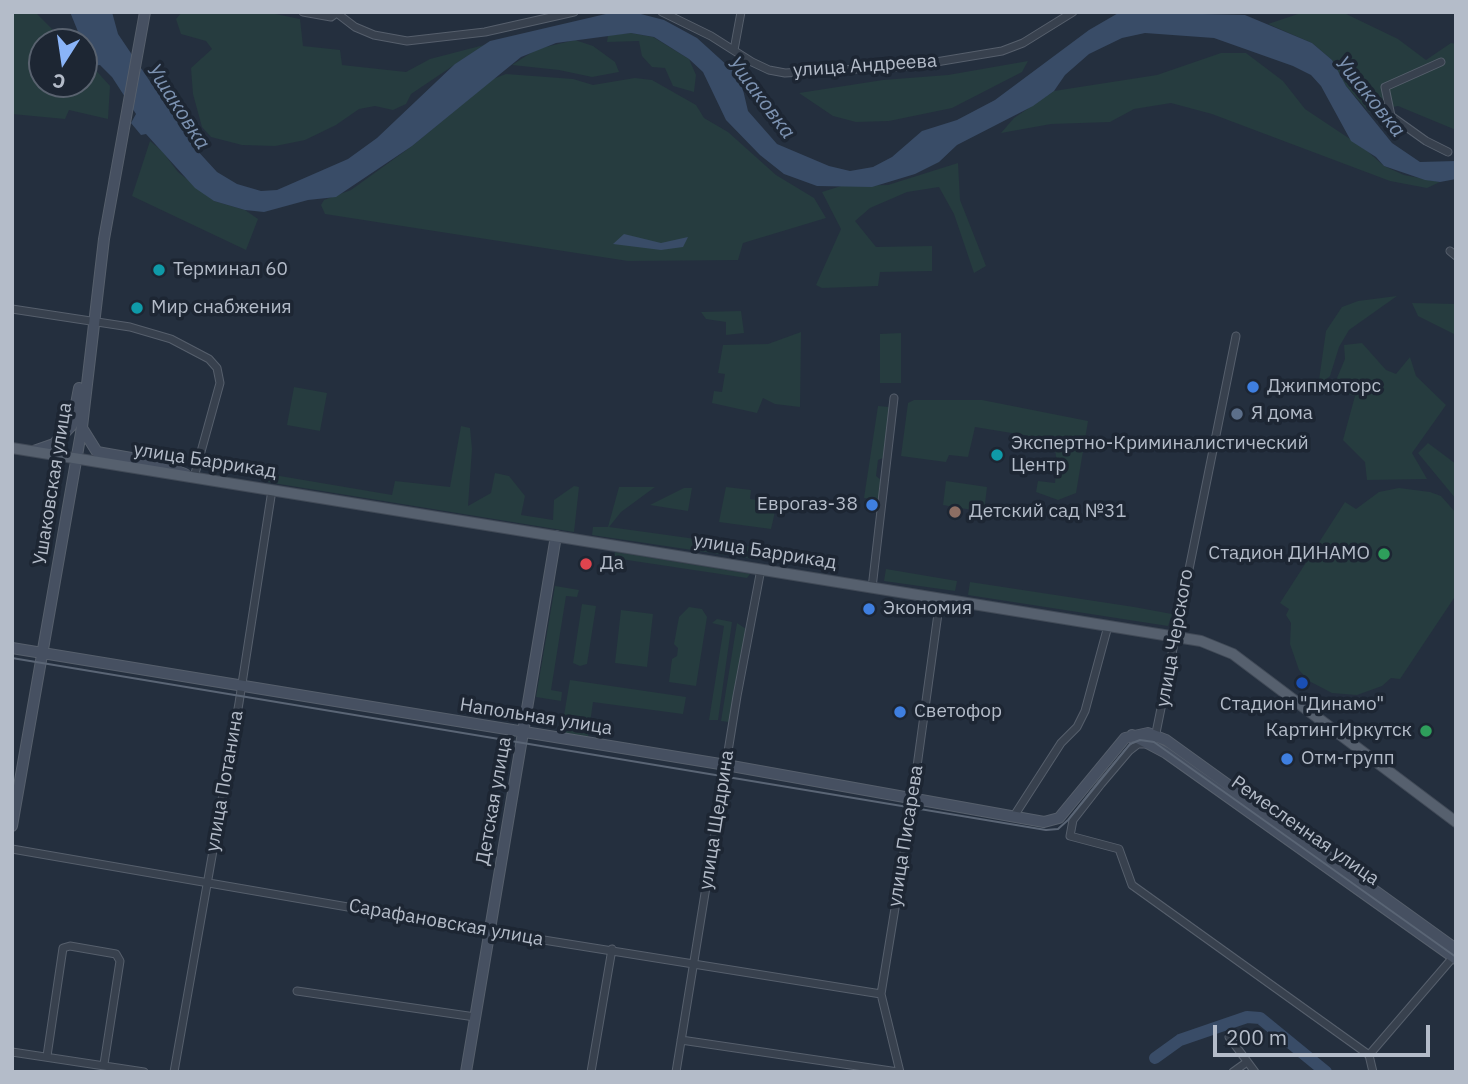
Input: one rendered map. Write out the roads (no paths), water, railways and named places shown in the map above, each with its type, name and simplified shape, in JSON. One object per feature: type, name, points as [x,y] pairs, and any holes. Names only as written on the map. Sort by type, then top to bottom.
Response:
[{"type":"main road","name":"улица Баррикад","points":[[12,448],[1174,636],[1219,646],[1456,822]]},
{"type":"street","name":"Ушаковская улица","points":[[12,826],[82,427],[104,239],[123,147],[145,12]]},
{"type":"street","points":[[303,12],[331,17],[338,13],[355,27],[374,35],[407,41],[485,32],[574,12]]},
{"type":"street","name":"улица Андреева","points":[[662,12],[769,70],[785,73],[912,66],[1013,47],[1073,12]]},
{"type":"street","points":[[734,50],[741,12]]},
{"type":"street","points":[[1441,62],[1385,87],[1391,116],[1426,141],[1448,152]]},
{"type":"street","points":[[12,309],[93,320],[171,339],[209,359],[217,368],[218,393],[194,477],[154,462],[97,452],[85,438],[82,427]]},
{"type":"street","points":[[34,451],[54,444],[72,425],[93,320]]},
{"type":"street","name":"улица Черского","points":[[1154,740],[1236,336]]},
{"type":"street","points":[[873,588],[894,398]]},
{"type":"street","name":"улица Потанина","points":[[174,1072],[242,685],[272,490]]},
{"type":"street","name":"Детская улица","points":[[466,1072],[556,536]]},
{"type":"street","name":"улица Щедрина","points":[[676,1072],[761,569]]},
{"type":"street","name":"улица Писарева","points":[[899,1072],[881,994],[913,797],[940,599]]},
{"type":"street","points":[[1014,816],[1061,743],[1077,727],[1085,712],[1108,626]]},
{"type":"street","name":"Напольная улица","points":[[12,648],[1054,821],[1120,744],[1132,735],[1154,740]]},
{"type":"street","points":[[1154,740],[1138,744],[1129,751],[1073,820],[1070,836],[1119,849],[1132,885],[1369,1055],[1373,1072]]},
{"type":"street","name":"Ремесленная улица","points":[[1154,740],[1455,955]]},
{"type":"street","name":"Сарафановская улица","points":[[12,849],[489,931],[881,994]]},
{"type":"street","points":[[47,1056],[63,948],[69,946],[116,954],[120,961],[104,1064]]},
{"type":"street","points":[[591,1072],[612,950]]},
{"type":"street","points":[[1369,1055],[1455,955]]},
{"type":"street","points":[[297,992],[475,1017]]},
{"type":"street","points":[[1229,1037],[1255,1072]]},
{"type":"street","points":[[681,1040],[899,1072]]},
{"type":"street","points":[[12,1052],[144,1072]]},
{"type":"street","points":[[1233,1072],[1247,1062]]},
{"type":"water","name":"Ушаковка","points":[[70,12],[112,12],[118,34],[195,148],[217,172],[237,184],[261,191],[277,190],[348,159],[377,138],[455,64],[490,41],[610,13],[637,13],[664,20],[697,38],[740,77],[748,111],[777,144],[829,166],[850,171],[873,167],[892,157],[922,131],[957,120],[995,100],[1089,30],[1120,12],[1245,15],[1312,43],[1332,60],[1346,86],[1392,143],[1420,162],[1456,161],[1456,179],[1440,182],[1425,180],[1384,166],[1376,157],[1351,141],[1321,86],[1311,75],[1293,66],[1214,38],[1145,33],[1122,38],[1089,54],[1065,75],[1054,91],[1033,106],[957,145],[939,162],[915,174],[872,187],[817,186],[784,174],[760,155],[726,120],[703,72],[689,59],[654,37],[631,33],[556,43],[521,57],[412,146],[336,197],[308,200],[264,212],[245,210],[214,201],[195,188],[146,134],[141,135],[131,123],[136,114],[112,77],[98,65],[98,28],[77,28]]},
{"type":"water","points":[[624,234],[661,243],[688,237],[683,247],[661,250],[613,244]]},
{"type":"waterway","points":[[1155,1058],[1180,1040],[1247,1017],[1260,1018],[1326,1072]]},
{"type":"tram line","points":[[12,658],[1046,830],[1058,829],[1068,820],[1130,744],[1140,740],[1154,742],[1456,957]]},
{"type":"place","name":"Терминал 60","points":[[159,270]]},
{"type":"place","name":"Мир снабжения","points":[[137,308]]},
{"type":"place","name":"Джипмоторс","points":[[1253,387]]},
{"type":"place","name":"Я дома","points":[[1237,414]]},
{"type":"place","name":"Экспертно-Криминалистический Центр","points":[[997,455]]},
{"type":"place","name":"Еврогаз-38","points":[[872,505]]},
{"type":"place","name":"Детский сад №31","points":[[955,512]]},
{"type":"place","name":"Стадион ДИНАМО","points":[[1384,554]]},
{"type":"place","name":"Да","points":[[586,564]]},
{"type":"place","name":"Экономия","points":[[869,609]]},
{"type":"place","name":"Стадион \"Динамо\"","points":[[1302,683]]},
{"type":"place","name":"Светофор","points":[[900,712]]},
{"type":"place","name":"КартингИркутск","points":[[1426,731]]},
{"type":"place","name":"Отм-групп","points":[[1287,759]]}]
